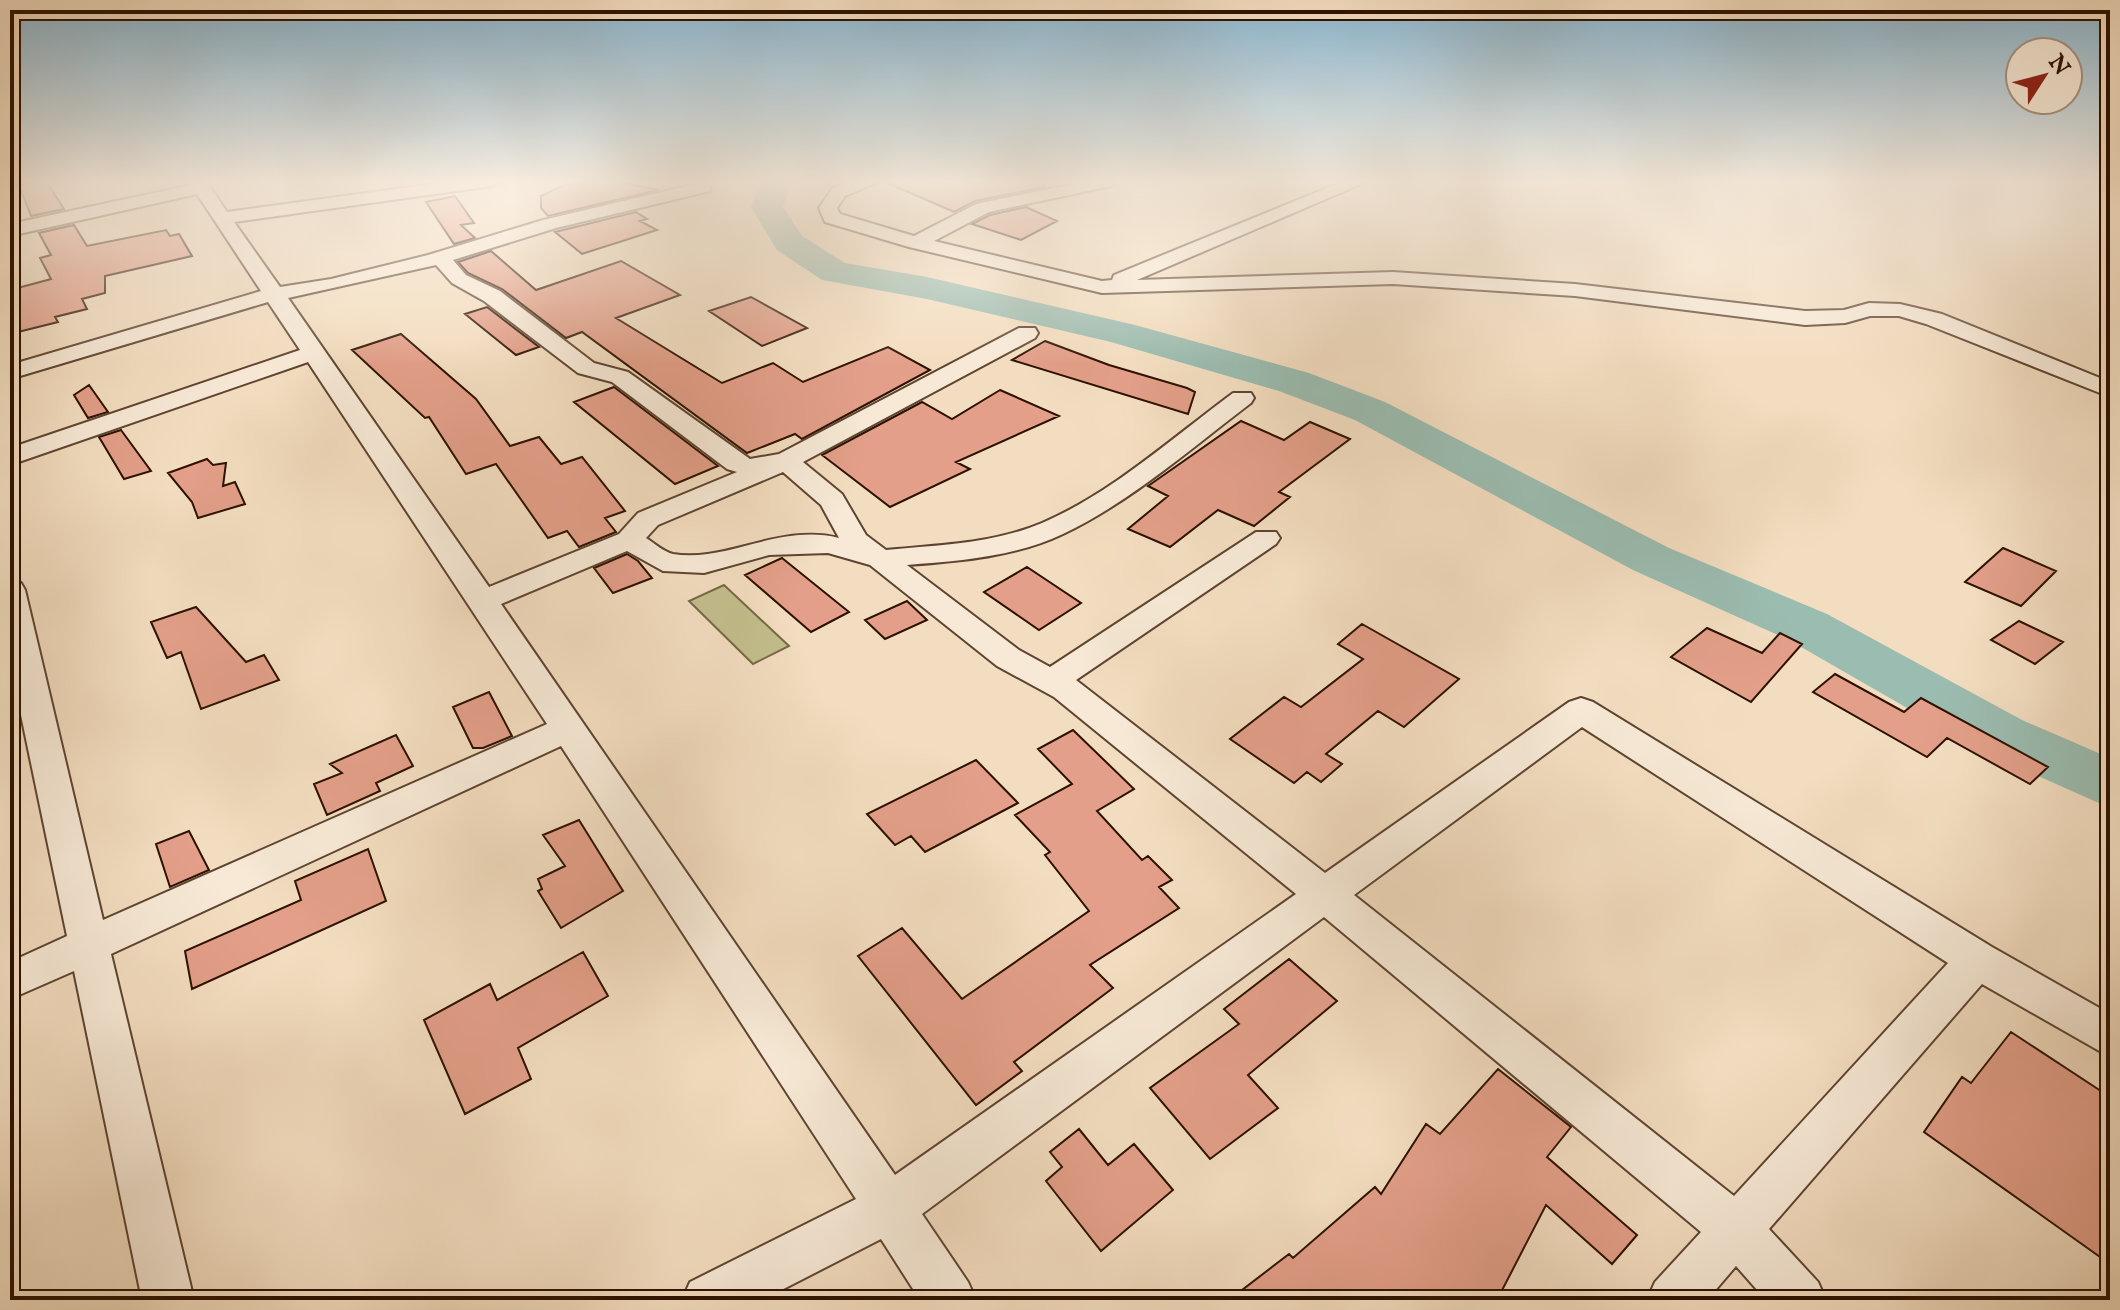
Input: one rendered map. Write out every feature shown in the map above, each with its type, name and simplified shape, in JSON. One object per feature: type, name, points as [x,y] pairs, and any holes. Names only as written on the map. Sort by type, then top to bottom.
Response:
[{"type":"street","points":[[239,242],[569,728],[950,1300]]},
{"type":"street","points":[[10,372],[274,294],[331,285],[492,242]]},
{"type":"street","points":[[913,242],[1102,287],[1393,278],[1575,290],[1805,318],[1845,316],[1869,309],[1900,310],[1934,319],[2110,390]]},
{"type":"street","points":[[1102,287],[1211,242]]},
{"type":"street","points":[[441,258],[459,279],[492,296],[586,368],[620,377],[736,463],[749,467],[786,461],[832,500],[855,540],[1008,658],[1079,699],[1324,894],[1735,1228],[1800,1300]]},
{"type":"street","points":[[497,595],[629,540],[648,519],[681,502],[786,461],[1027,333]]},
{"type":"street","points":[[10,457],[313,353]]},
{"type":"street","points":[[629,540],[663,562],[704,564],[767,546],[830,544],[879,559],[981,550],[1051,529],[1109,497],[1242,398]]},
{"type":"street","points":[[1052,681],[1266,538]]},
{"type":"street","points":[[10,590],[168,1300]]},
{"type":"street","points":[[708,1300],[888,1209],[1581,710],[1977,960],[2110,1037]]},
{"type":"street","points":[[10,981],[569,728]]},
{"type":"street","points":[[1673,1300],[1977,960]]},
{"type":"shaded area","points":[[724,585],[789,646],[753,664],[689,601]]},
{"type":"building","points":[[44,242],[85,242],[87,246],[106,242],[184,242],[192,256],[105,276],[105,293],[82,299],[87,309],[55,317],[58,322],[10,334],[10,290],[51,279],[40,258],[51,255]]},
{"type":"building","points":[[567,242],[619,242],[582,254]]},
{"type":"building","points":[[491,251],[536,290],[621,261],[680,295],[616,318],[722,383],[773,363],[803,382],[888,347],[930,370],[802,439],[795,434],[747,453],[582,332],[566,338],[502,289],[468,273],[458,262]]},
{"type":"building","points":[[751,297],[807,328],[762,346],[709,311]]},
{"type":"building","points":[[487,307],[539,347],[516,355],[465,314]]},
{"type":"building","points":[[401,334],[476,399],[510,446],[539,437],[561,464],[582,457],[625,511],[605,518],[616,532],[579,547],[567,531],[548,538],[496,464],[466,474],[429,417],[425,418],[352,350]]},
{"type":"building","points":[[1045,341],[1195,392],[1188,414],[1012,360]]},
{"type":"building","points":[[89,385],[108,412],[88,418],[74,395]]},
{"type":"building","points":[[614,387],[718,466],[675,484],[574,402]]},
{"type":"building","points":[[1000,390],[1059,416],[956,462],[970,469],[890,507],[822,455],[922,402],[952,419]]},
{"type":"building","points":[[1241,421],[1284,440],[1310,422],[1350,439],[1279,492],[1290,497],[1254,526],[1218,510],[1170,547],[1128,529],[1168,496],[1148,486]]},
{"type":"building","points":[[121,430],[151,471],[124,479],[99,437]]},
{"type":"building","points":[[207,459],[213,465],[226,463],[223,486],[235,482],[245,504],[198,518],[192,502],[168,473]]},
{"type":"building","points":[[2003,548],[2056,571],[2021,606],[1965,582]]},
{"type":"building","points":[[627,554],[638,561],[652,578],[613,593],[594,568]]},
{"type":"building","points":[[782,558],[849,612],[811,632],[745,575]]},
{"type":"building","points":[[1027,567],[1081,603],[1039,630],[984,592]]},
{"type":"building","points":[[907,601],[927,620],[885,639],[865,620]]},
{"type":"building","points":[[196,607],[246,662],[264,655],[279,680],[201,709],[181,652],[167,658],[151,622]]},
{"type":"building","points":[[2019,621],[2063,642],[2035,664],[1991,640]]},
{"type":"building","points":[[1362,624],[1459,679],[1404,727],[1378,711],[1326,754],[1342,764],[1321,782],[1307,772],[1294,783],[1230,739],[1284,697],[1301,707],[1363,659],[1338,644]]},
{"type":"building","points":[[1707,628],[1762,653],[1780,633],[1802,644],[1751,702],[1671,657]]},
{"type":"building","points":[[1835,674],[1904,712],[1921,698],[2048,767],[2030,784],[1947,738],[1927,757],[1813,692]]},
{"type":"building","points":[[489,692],[512,736],[483,748],[473,748],[453,707]]},
{"type":"building","points":[[1073,730],[1134,789],[1097,811],[1142,860],[1148,856],[1172,880],[1159,887],[1179,908],[1090,965],[1113,988],[1014,1062],[1022,1071],[976,1105],[858,956],[902,928],[962,999],[1089,911],[1045,855],[1050,852],[1015,815],[1072,784],[1038,749]]},
{"type":"building","points":[[396,735],[413,766],[376,783],[380,791],[327,815],[314,784],[342,773],[330,764]]},
{"type":"building","points":[[976,760],[1018,803],[925,852],[911,836],[895,845],[867,814]]},
{"type":"building","points":[[579,820],[623,891],[561,928],[538,891],[542,889],[538,879],[565,866],[543,835]]},
{"type":"building","points":[[189,831],[209,870],[170,887],[156,844]]},
{"type":"building","points":[[368,849],[386,901],[192,989],[185,951],[301,900],[295,881]]},
{"type":"building","points":[[583,952],[608,996],[518,1048],[531,1079],[465,1114],[424,1020],[490,984],[497,1000]]},
{"type":"building","points":[[1289,959],[1337,1001],[1248,1075],[1278,1108],[1210,1159],[1150,1088],[1239,1024],[1224,1009]]},
{"type":"building","points":[[2011,1032],[2110,1097],[2110,1264],[1924,1132],[1962,1077],[1971,1083]]},
{"type":"building","points":[[1498,1069],[1571,1127],[1547,1157],[1637,1235],[1612,1264],[1546,1205],[1497,1300],[1229,1300],[1289,1254],[1293,1258],[1375,1187],[1381,1194],[1426,1124],[1440,1134]]},
{"type":"building","points":[[1079,1129],[1108,1165],[1134,1144],[1173,1190],[1101,1251],[1046,1181],[1062,1167],[1050,1152]]},
{"type":"waterway","points":[[788,242],[835,272],[927,288],[1121,333],[1294,382],[1370,411],[1651,559],[1808,627],[2001,735],[2110,784]]}]
